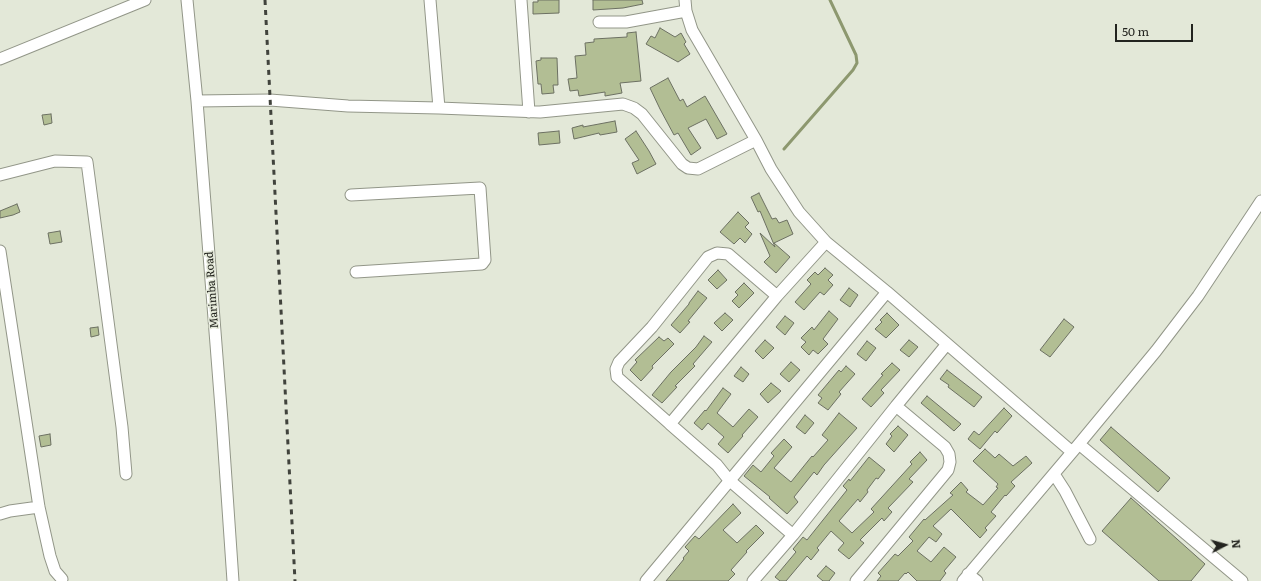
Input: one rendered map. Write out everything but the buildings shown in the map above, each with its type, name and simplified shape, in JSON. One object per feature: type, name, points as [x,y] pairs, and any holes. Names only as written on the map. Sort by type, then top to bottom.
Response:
[{"type":"street","points":[[0,60],[145,0]]},
{"type":"street","name":"Marimba Road","points":[[187,0],[198,101],[233,581]]},
{"type":"street","points":[[430,0],[439,108]]},
{"type":"street","points":[[521,0],[529,112]]},
{"type":"street","points":[[599,22],[626,22],[685,5],[692,30],[756,140],[771,169],[799,212],[826,242],[947,344],[1242,581]]},
{"type":"street","points":[[198,101],[270,100],[348,106],[529,112],[623,104],[634,108],[642,114],[682,164],[688,168],[698,169],[756,140]]},
{"type":"street","points":[[0,175],[55,161],[87,162],[122,427],[126,474]]},
{"type":"street","points":[[351,195],[480,188],[486,260],[482,264],[356,272]]},
{"type":"street","points":[[969,579],[1156,351],[1198,296],[1261,201]]},
{"type":"street","points":[[670,424],[777,296],[826,242]]},
{"type":"street","points":[[0,251],[39,507],[50,556],[55,571],[62,579]]},
{"type":"street","points":[[777,296],[728,254],[717,253],[708,257],[652,327],[619,362],[616,369],[617,378],[717,465],[729,480],[793,535]]},
{"type":"street","points":[[646,581],[887,292]]},
{"type":"street","points":[[753,581],[793,535],[947,344]]},
{"type":"street","points":[[856,581],[948,470],[950,462],[949,454],[945,447],[896,406]]},
{"type":"street","points":[[1054,474],[1065,491],[1090,539]]},
{"type":"street","points":[[0,514],[39,507]]},
{"type":"waterway","points":[[784,149],[853,70],[857,63],[856,55],[830,0]]},
{"type":"railway","points":[[265,0],[295,581]]}]
